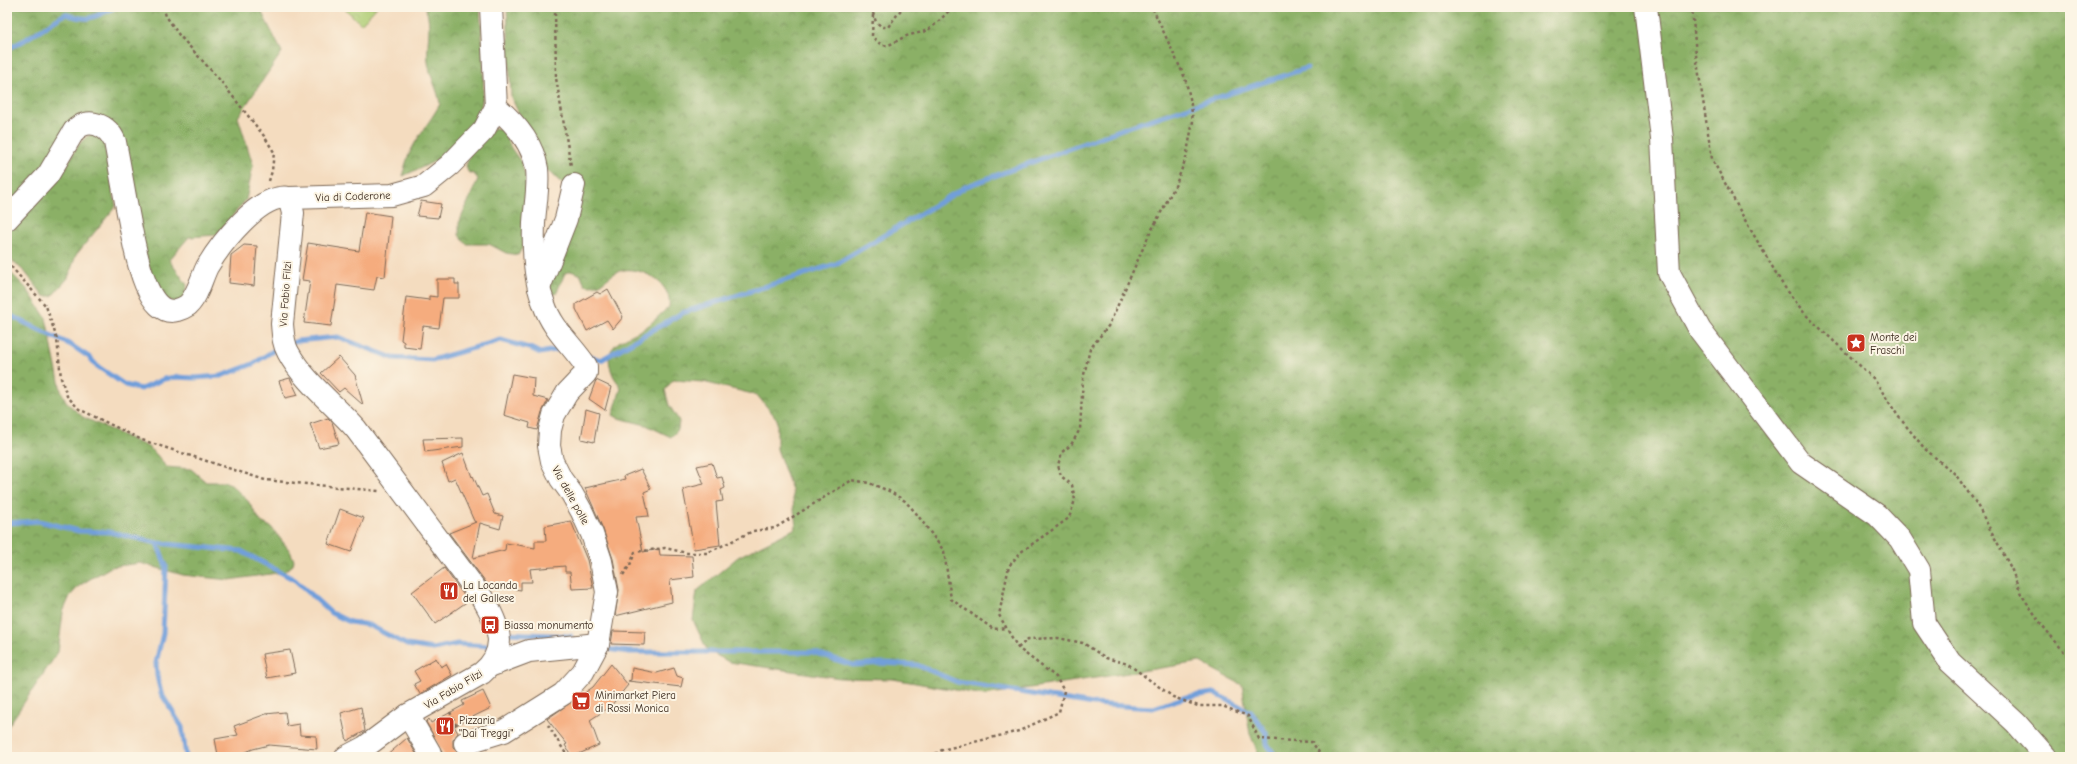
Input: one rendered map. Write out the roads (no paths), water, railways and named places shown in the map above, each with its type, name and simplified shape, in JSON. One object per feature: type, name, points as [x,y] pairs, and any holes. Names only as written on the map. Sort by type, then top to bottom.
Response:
[{"type":"street","points":[[491,7],[496,108],[510,119],[521,134],[531,151],[537,168],[534,262],[539,288]]},
{"type":"street","points":[[1646,7],[1662,139],[1670,273],[1700,330],[1801,464],[1877,515],[1900,539],[1919,570],[1924,624],[1950,662],[2016,722],[2046,757]]},
{"type":"street","name":"Via di Coderone","points":[[279,199],[392,195],[424,186],[469,147],[484,130],[496,108]]},
{"type":"street","points":[[7,219],[48,175],[74,130],[80,125],[87,123],[104,127],[115,142],[136,253],[147,289],[162,308],[168,311],[175,311],[188,306],[207,268],[229,236],[258,208],[279,199]]},
{"type":"street","points":[[539,288],[566,219],[574,185]]},
{"type":"street","name":"Via Fabio Filzi","points":[[279,199],[292,213],[282,324],[283,338],[287,352],[319,391],[338,409],[356,430],[405,493],[485,602],[496,621],[499,645],[492,665],[469,681],[408,715],[365,747],[346,757]]},
{"type":"street","name":"Via delle polle","points":[[539,288],[551,322],[587,369],[586,373],[560,403],[550,430],[549,446],[552,461],[561,479],[572,494],[592,534],[601,561],[607,592],[598,644]]},
{"type":"street","points":[[492,665],[529,651],[598,644]]},
{"type":"street","points":[[465,743],[504,731],[563,694],[574,684],[590,660],[598,644]]},
{"type":"street","points":[[408,715],[430,753]]},
{"type":"waterway","points":[[7,49],[23,41],[65,14],[80,18],[91,18],[115,7]]},
{"type":"waterway","points":[[588,356],[601,360],[682,313],[836,264],[967,186],[1125,128],[1307,68]]},
{"type":"waterway","points":[[7,314],[71,345],[89,357],[97,366],[125,385],[141,389],[164,379],[175,377],[195,378],[221,376],[253,364],[279,347]]},
{"type":"waterway","points":[[289,344],[297,341],[338,337],[393,358],[432,360],[501,340],[532,349],[540,353],[560,349],[565,350]]},
{"type":"waterway","points":[[7,523],[39,521],[79,531],[110,532],[157,543],[241,551],[295,580],[331,613],[350,622],[369,625],[407,645],[433,649],[457,644],[490,646],[492,644]]},
{"type":"waterway","points":[[157,543],[166,566],[163,633],[156,663],[157,676],[161,693],[182,727],[186,757]]},
{"type":"waterway","points":[[507,633],[571,636]]},
{"type":"waterway","points":[[607,649],[630,652],[813,652],[853,665],[883,663],[917,665],[957,682],[1093,704],[1153,708],[1186,697],[1214,693],[1251,712],[1266,733],[1267,744],[1276,757]]},
{"type":"place","name":"Monte dei Fraschi","points":[[1856,343]]},
{"type":"place","name":"La Locanda del Gallese","points":[[449,591]]},
{"type":"place","name":"Biassa monumento","points":[[490,625]]},
{"type":"place","name":"Minimarket Piera di Rossi Monica","points":[[581,701]]},
{"type":"place","name":"Pizzaria \"Dai Treggi\"","points":[[445,726]]}]
